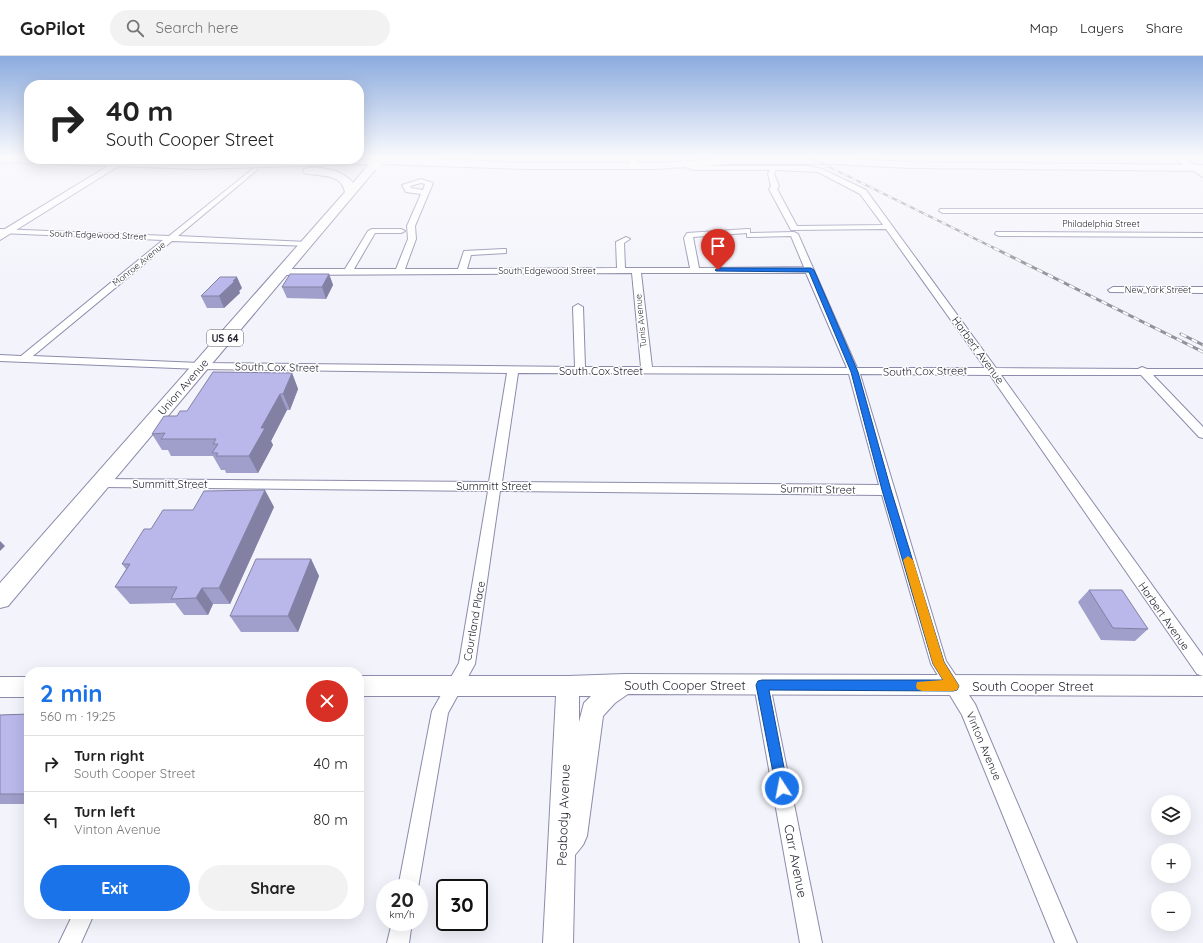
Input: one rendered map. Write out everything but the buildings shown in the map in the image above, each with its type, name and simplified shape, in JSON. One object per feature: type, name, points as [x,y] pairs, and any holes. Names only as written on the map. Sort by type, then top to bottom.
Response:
[{"type":"main road","points":[[3,233],[62,197]]},
{"type":"main road","name":"Union Avenue","points":[[0,599],[347,197]]},
{"type":"main road","points":[[562,849],[574,836],[592,711],[607,695],[625,684]]},
{"type":"main road","name":"South Cooper Street","points":[[364,686],[568,686],[625,684],[1203,686]]},
{"type":"main road","name":"Peabody Avenue","points":[[558,943],[568,686]]},
{"type":"main road","points":[[0,687],[24,687]]},
{"type":"street","name":"Monroe Avenue","points":[[23,359],[222,197]]},
{"type":"street","points":[[399,272],[412,239],[411,226],[423,197]]},
{"type":"street","name":"Vinton Avenue","points":[[777,197],[795,233],[854,372],[887,490],[939,664],[969,710],[1066,943]]},
{"type":"street","name":"Harbert Avenue","points":[[867,197],[992,370],[1203,669]]},
{"type":"street","points":[[943,211],[1203,211]]},
{"type":"street","points":[[795,233],[889,227]]},
{"type":"street","points":[[348,272],[372,231],[401,231]]},
{"type":"street","name":"South Edgewood Street","points":[[3,233],[307,244]]},
{"type":"street","points":[[695,270],[688,238],[690,235],[795,233],[896,236]]},
{"type":"street","name":"Philadelphia Street","points":[[999,234],[1203,235]]},
{"type":"street","points":[[621,270],[620,242],[626,239]]},
{"type":"street","points":[[462,271],[467,253],[503,251]]},
{"type":"street","name":"Tunis Avenue","points":[[636,270],[647,371]]},
{"type":"street","name":"South Edgewood Street","points":[[283,272],[811,270]]},
{"type":"street","name":"New York Street","points":[[1113,290],[1203,290]]},
{"type":"street","points":[[578,307],[580,370]]},
{"type":"street","points":[[0,366],[5,358]]},
{"type":"street","name":"South Cox Street","points":[[5,358],[200,366],[513,370],[854,372],[1142,370],[1203,372]]},
{"type":"street","name":"Courtland Place","points":[[410,879],[440,711],[467,664],[513,370]]},
{"type":"street","points":[[1142,370],[1203,434]]},
{"type":"street","name":"Summitt Street","points":[[100,483],[887,490]]},
{"type":"street","name":"Carr Avenue","points":[[762,685],[812,943]]},
{"type":"street","points":[[70,943],[82,919]]},
{"type":"street","points":[[398,943],[400,931]]},
{"type":"railway","points":[[891,197],[996,249]]},
{"type":"railway","points":[[994,248],[1203,352]]},
{"type":"railway","points":[[1181,334],[1203,345]]},
{"type":"slow traffic","points":[[908,560],[939,664],[953,686],[922,686]]},
{"type":"route","points":[[718,270],[811,270],[854,372],[887,490],[939,664],[953,686],[762,685],[782,788]]}]
